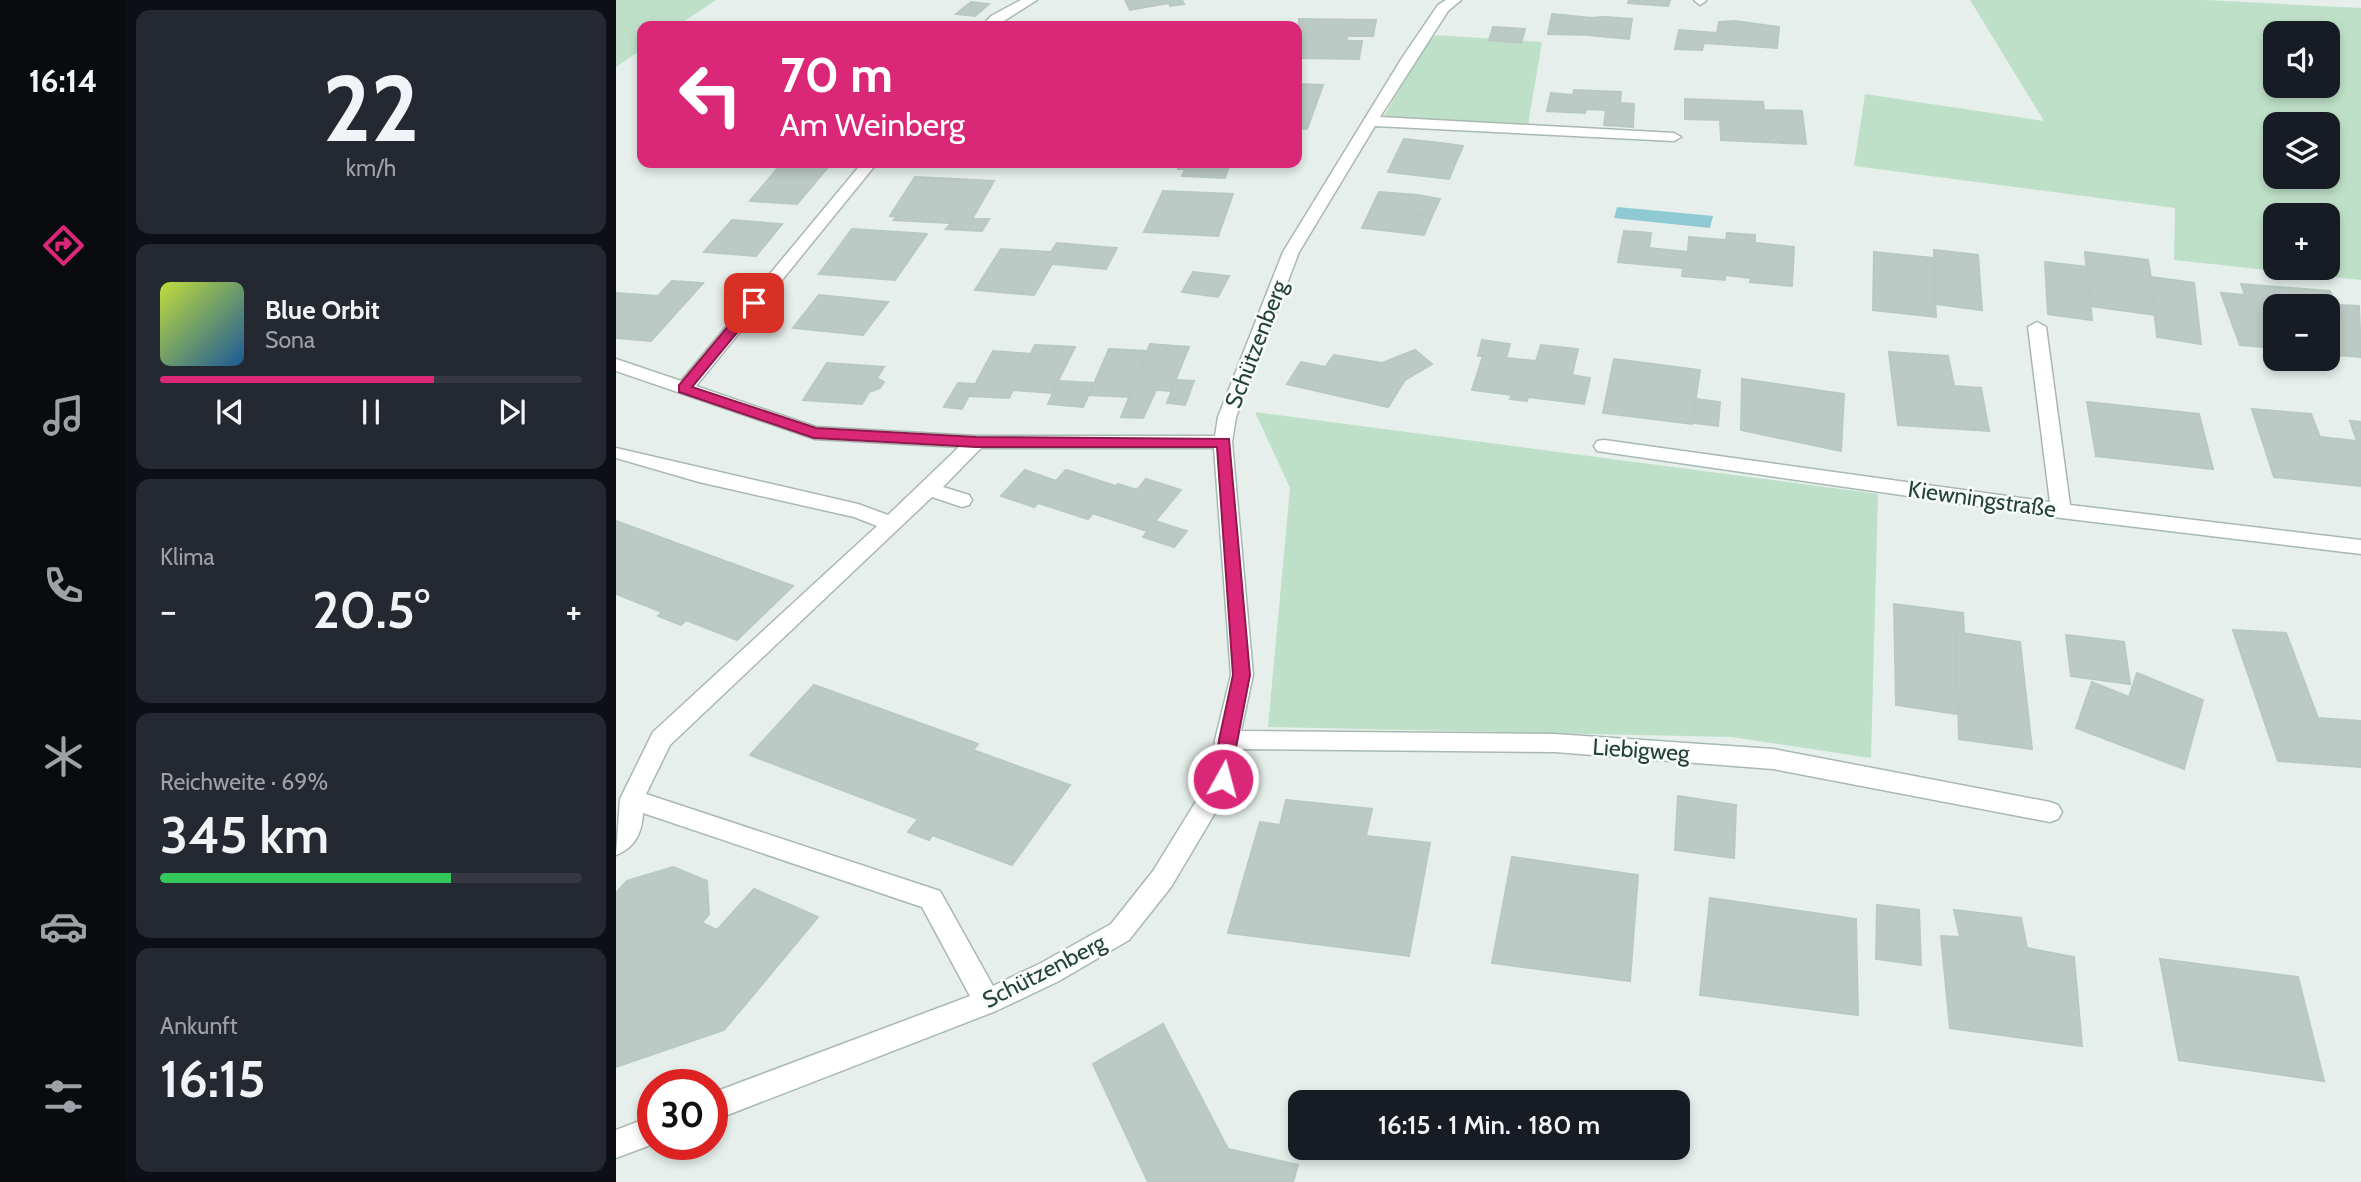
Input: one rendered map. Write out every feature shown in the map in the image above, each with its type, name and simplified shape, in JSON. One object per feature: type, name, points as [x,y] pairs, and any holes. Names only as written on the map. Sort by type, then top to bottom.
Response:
[{"type":"street","points":[[994,21],[1031,0]]},
{"type":"street","name":"Schützenberg","points":[[728,1101],[987,1002],[1050,972],[1120,932],[1162,879],[1223,779],[1227,740],[1241,675],[1223,442],[1227,417],[1292,252],[1443,8],[1455,0]]},
{"type":"street","points":[[1371,121],[1674,137]]},
{"type":"street","points":[[684,388],[866,168]]},
{"type":"street","points":[[2037,327],[2062,511]]},
{"type":"street","points":[[616,365],[814,433],[976,442],[1223,442]]},
{"type":"street","points":[[616,844],[630,830],[632,799],[661,739],[976,442]]},
{"type":"street","name":"Kiewningstraße","points":[[1604,446],[2062,511],[2361,547]]},
{"type":"street","points":[[620,453],[699,475],[858,511],[891,524]]},
{"type":"street","points":[[929,489],[962,500]]},
{"type":"street","name":"Liebigweg","points":[[1227,740],[1555,743],[1773,759],[2050,812]]},
{"type":"street","points":[[632,799],[930,899],[987,1002]]},
{"type":"street","points":[[616,1144],[637,1136]]},
{"type":"green space","points":[[616,0],[716,0],[684,21],[637,21],[637,52],[616,67]]},
{"type":"green space","points":[[1970,0],[2206,0],[2361,8],[2361,280],[2340,278],[2340,203],[2263,203],[2263,270],[2174,260],[2175,208],[1854,166],[1865,94],[2044,121]]},
{"type":"green space","points":[[1436,35],[1542,42],[1528,125],[1383,118],[1425,45]]},
{"type":"green space","points":[[1255,412],[1878,494],[1871,758],[1731,737],[1268,727],[1290,488]]},
{"type":"water","points":[[1617,207],[1713,216],[1710,228],[1614,218]]},
{"type":"building","points":[[1125,0],[1182,0],[1184,4],[1170,6],[1169,3],[1130,10]]},
{"type":"building","points":[[1629,0],[1670,0],[1668,6],[1628,3]]},
{"type":"building","points":[[971,2],[989,4],[975,16],[956,14]]},
{"type":"building","points":[[1552,14],[1591,18],[1589,35],[1548,34]]},
{"type":"building","points":[[1591,18],[1632,19],[1629,39],[1589,35]]},
{"type":"building","points":[[1376,20],[1373,36],[1347,36],[1347,41],[1362,41],[1359,59],[1302,58],[1302,21],[1299,21]]},
{"type":"building","points":[[1735,21],[1779,27],[1777,48],[1704,43],[1702,50],[1675,49],[1679,30],[1717,33],[1719,22]]},
{"type":"building","points":[[1493,27],[1525,29],[1521,43],[1489,40]]},
{"type":"building","points":[[1302,84],[1323,85],[1307,129],[1302,128]]},
{"type":"building","points":[[1574,90],[1621,92],[1620,103],[1634,104],[1633,127],[1604,125],[1606,110],[1586,109],[1585,113],[1547,111],[1551,93],[1573,95]]},
{"type":"building","points":[[1685,99],[1763,102],[1764,110],[1802,111],[1806,144],[1721,140],[1720,120],[1685,119]]},
{"type":"building","points":[[1404,139],[1463,146],[1456,162],[1396,155]]},
{"type":"building","points":[[1396,155],[1456,162],[1449,179],[1388,172]]},
{"type":"building","points":[[778,168],[827,168],[797,204],[750,201]]},
{"type":"building","points":[[1228,168],[1225,178],[1182,176],[1185,169],[1178,169]]},
{"type":"building","points":[[915,177],[994,181],[972,219],[955,219],[950,223],[894,220],[897,217],[890,216]]},
{"type":"building","points":[[1163,191],[1233,194],[1218,236],[1144,232]]},
{"type":"building","points":[[1379,192],[1440,199],[1432,216],[1371,209]]},
{"type":"building","points":[[1371,209],[1432,216],[1424,235],[1362,228]]},
{"type":"building","points":[[955,219],[989,219],[982,231],[946,229]]},
{"type":"building","points":[[732,220],[782,224],[756,256],[704,252]]},
{"type":"building","points":[[852,229],[927,234],[895,280],[819,274]]},
{"type":"building","points":[[1624,231],[1651,233],[1649,248],[1688,252],[1689,237],[1726,240],[1727,233],[1755,235],[1755,243],[1794,247],[1792,286],[1750,282],[1751,278],[1725,275],[1725,280],[1682,276],[1683,268],[1618,262]]},
{"type":"building","points":[[1057,243],[1117,248],[1106,269],[1052,264],[1034,295],[975,290],[1001,249],[1051,252]]},
{"type":"building","points":[[1934,250],[1978,255],[1982,310],[1936,304]]},
{"type":"building","points":[[1874,252],[1933,258],[1936,317],[1873,310]]},
{"type":"building","points":[[2085,252],[2148,260],[2157,315],[2090,306]]},
{"type":"building","points":[[2045,262],[2087,267],[2092,320],[2048,314]]},
{"type":"building","points":[[1193,272],[1229,276],[1218,297],[1182,292]]},
{"type":"building","points":[[2151,277],[2194,283],[2201,344],[2157,337]]},
{"type":"building","points":[[672,281],[703,283],[651,341],[616,338],[616,293],[658,296]]},
{"type":"building","points":[[2241,284],[2330,291],[2331,294],[2263,294],[2263,347],[2240,345],[2221,293],[2245,295]]},
{"type":"building","points":[[819,295],[888,302],[863,335],[793,328]]},
{"type":"building","points":[[2340,305],[2359,306],[2361,357],[2340,355]]},
{"type":"building","points":[[1482,340],[1510,344],[1506,358],[1536,361],[1541,345],[1578,349],[1572,375],[1590,378],[1584,404],[1528,397],[1527,401],[1510,399],[1512,395],[1472,390],[1483,356],[1478,356]]},
{"type":"building","points":[[1150,344],[1189,347],[1171,391],[1133,388]]},
{"type":"building","points":[[1035,345],[1075,347],[1052,393],[1013,390]]},
{"type":"building","points":[[1109,349],[1148,351],[1129,397],[1089,395]]},
{"type":"building","points":[[1415,350],[1432,364],[1405,380],[1388,407],[1287,384],[1301,362],[1325,367],[1334,355],[1382,363]]},
{"type":"building","points":[[993,351],[1031,354],[1009,398],[969,396]]},
{"type":"building","points":[[1889,352],[1948,356],[1954,386],[1981,388],[1989,431],[1898,425]]},
{"type":"building","points":[[1614,359],[1700,370],[1692,424],[1603,413]]},
{"type":"building","points":[[827,363],[884,367],[877,378],[884,382],[880,388],[869,392],[862,404],[803,400]]},
{"type":"building","points":[[1742,379],[1844,394],[1841,451],[1741,430]]},
{"type":"building","points":[[1176,380],[1194,381],[1185,405],[1167,403]]},
{"type":"building","points":[[1059,381],[1094,383],[1083,407],[1048,404]]},
{"type":"building","points":[[958,383],[975,384],[962,409],[944,407]]},
{"type":"building","points":[[1133,388],[1156,390],[1143,418],[1121,417]]},
{"type":"building","points":[[1696,399],[1720,402],[1718,426],[1693,423]]},
{"type":"building","points":[[2087,402],[2199,414],[2213,469],[2096,456]]},
{"type":"building","points":[[2252,409],[2311,414],[2320,437],[2357,441],[2350,421],[2361,422],[2361,486],[2274,477]]},
{"type":"building","points":[[1025,470],[1056,481],[1066,470],[1116,486],[1088,519],[1038,503],[1034,507],[1001,496]]},
{"type":"building","points":[[1146,479],[1181,490],[1147,531],[1092,513],[1118,484],[1137,490]]},
{"type":"building","points":[[616,521],[793,586],[737,640],[686,620],[681,625],[658,616],[662,612],[616,594]]},
{"type":"building","points":[[1155,521],[1187,531],[1174,547],[1143,537]]},
{"type":"building","points":[[1894,604],[1963,613],[1964,633],[1956,632],[1957,714],[1896,705]]},
{"type":"building","points":[[2233,630],[2286,633],[2318,718],[2361,721],[2361,767],[2278,761]]},
{"type":"building","points":[[1956,632],[2020,642],[2032,749],[1959,739]]},
{"type":"building","points":[[2066,635],[2124,642],[2130,684],[2071,676]]},
{"type":"building","points":[[2137,673],[2203,700],[2184,769],[2076,728],[2092,682],[2129,697]]},
{"type":"building","points":[[814,685],[978,744],[973,750],[1070,785],[1012,865],[932,835],[929,840],[908,832],[918,819],[750,755]]},
{"type":"building","points":[[1678,796],[1736,805],[1734,858],[1675,850]]},
{"type":"building","points":[[1286,800],[1372,809],[1366,836],[1430,843],[1409,956],[1228,933],[1260,822],[1280,825]]},
{"type":"building","points":[[1512,857],[1638,875],[1630,981],[1492,963]]},
{"type":"building","points":[[673,867],[707,881],[709,914],[702,923],[717,930],[754,889],[818,917],[724,1030],[616,1067],[616,893],[627,881]]},
{"type":"building","points":[[1710,898],[1856,919],[1858,1015],[1700,995]]},
{"type":"building","points":[[1877,905],[1919,910],[1921,965],[1876,959]]},
{"type":"building","points":[[1954,910],[2021,918],[2027,948],[2074,957],[2082,1046],[1950,1028],[1941,936],[1960,937]]},
{"type":"building","points":[[2160,959],[2298,977],[2324,1081],[2179,1060]]},
{"type":"building","points":[[1163,1024],[1228,1149],[1298,1165],[1293,1182],[1148,1182],[1093,1064]]},
{"type":"route","points":[[754,303],[684,388],[814,433],[976,442],[1223,442],[1241,675],[1227,740],[1223,779]]}]
